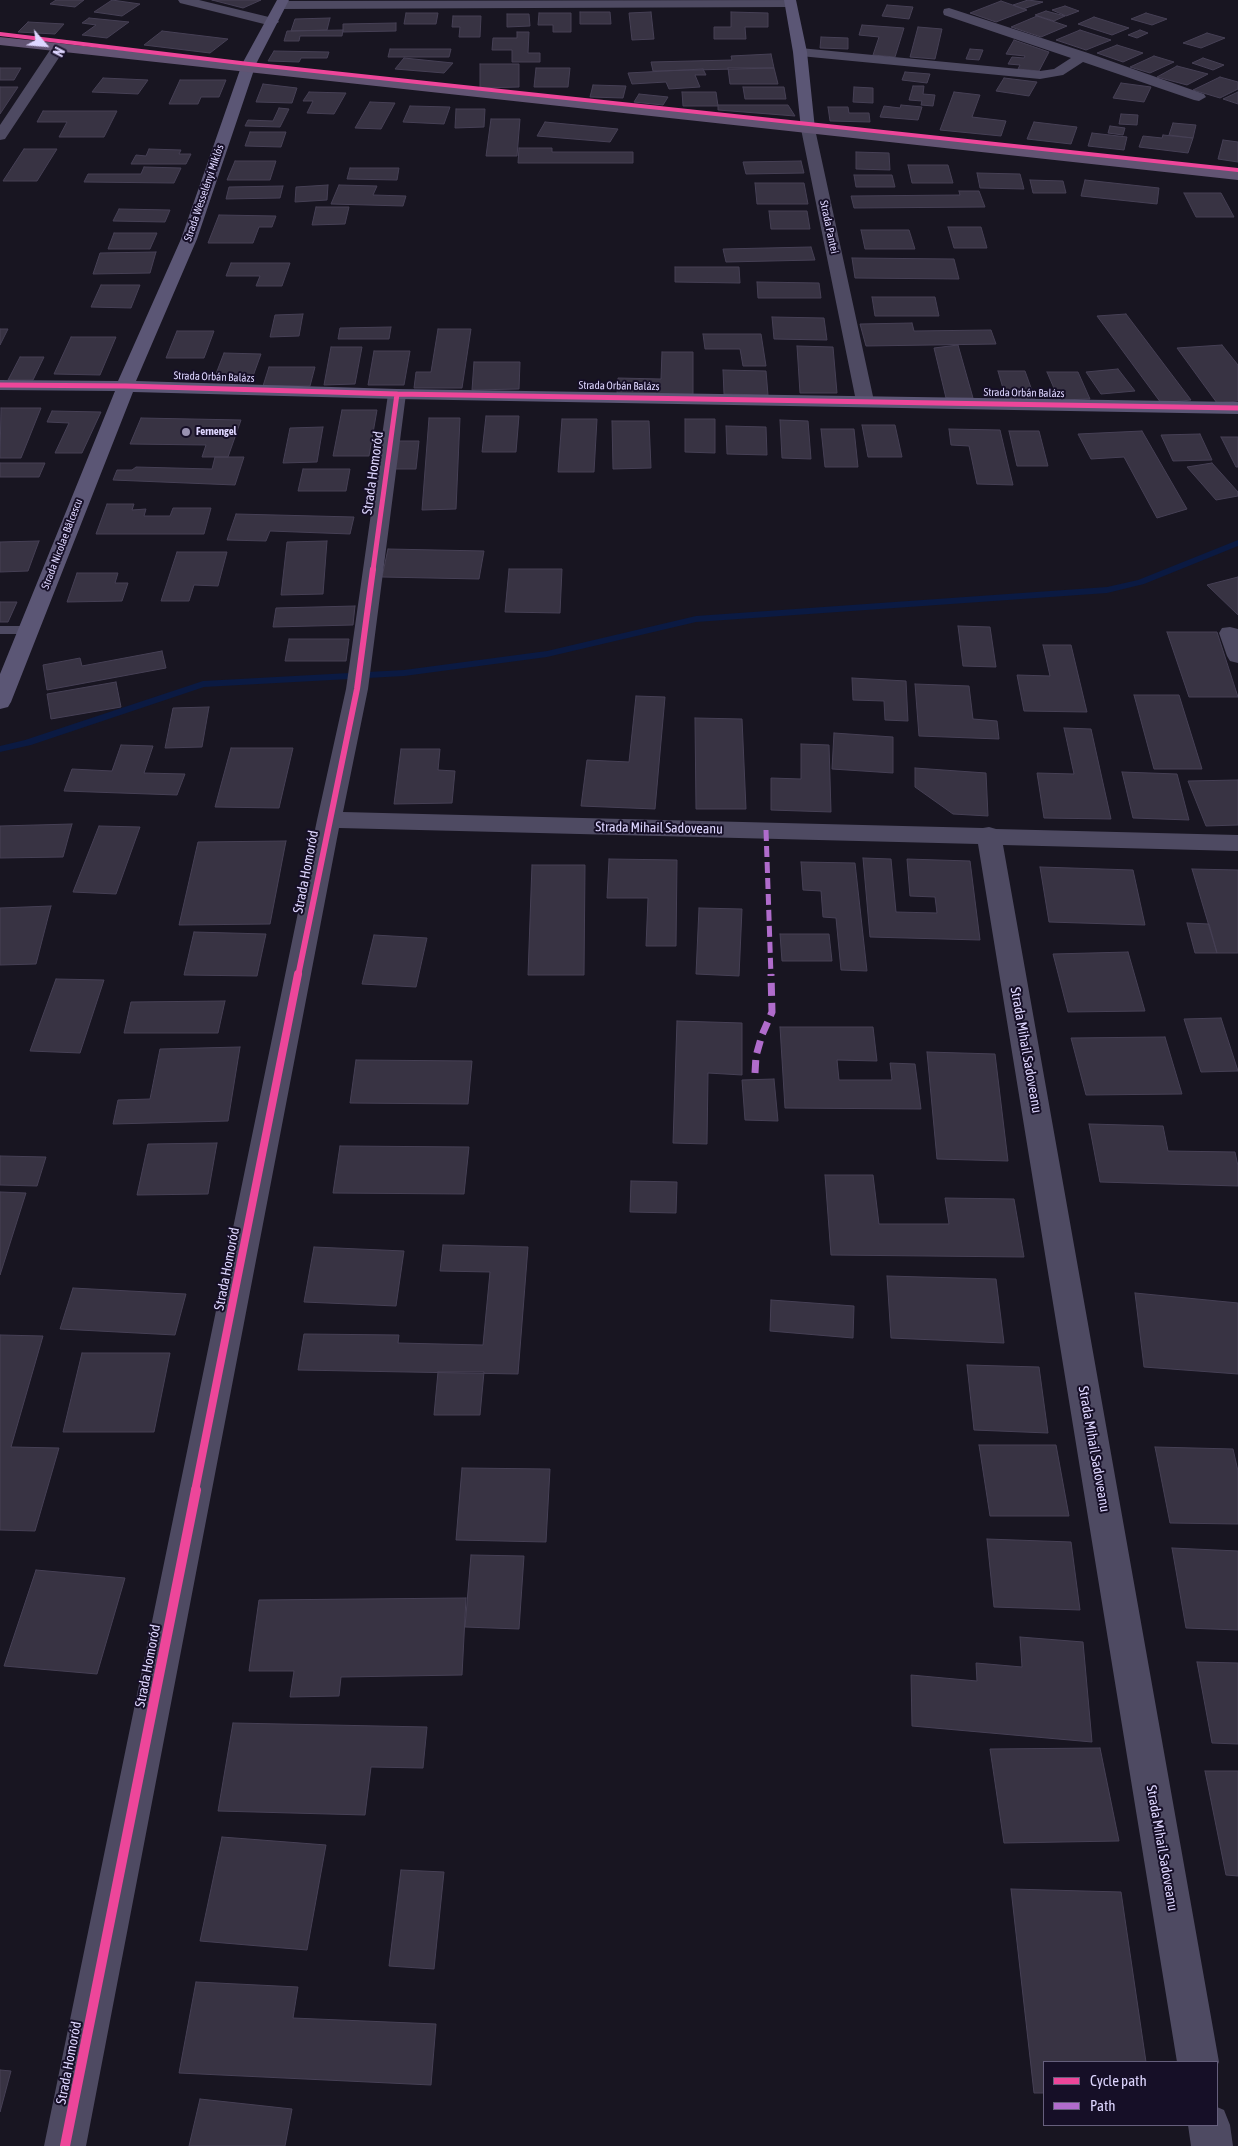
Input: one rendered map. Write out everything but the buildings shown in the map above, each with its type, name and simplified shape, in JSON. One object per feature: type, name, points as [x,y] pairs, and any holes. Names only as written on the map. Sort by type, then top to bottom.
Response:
[{"type":"main road","name":"Strada Pantei","points":[[790,1],[800,52],[808,129]]},
{"type":"main road","name":"Strada Wesselényi Miklós","points":[[126,386],[129,372],[189,239],[249,67],[282,2]]},
{"type":"main road","points":[[0,41],[1238,175]]},
{"type":"main road","name":"Strada Orbán Balázs","points":[[0,385],[126,386],[397,394],[1238,408]]},
{"type":"main road","name":"Strada Nicolae Bălcescu","points":[[0,702],[126,386]]},
{"type":"street","points":[[184,0],[272,22]]},
{"type":"street","points":[[282,2],[790,1]]},
{"type":"street","points":[[949,12],[1199,97]]},
{"type":"street","points":[[0,136],[59,48]]},
{"type":"street","points":[[800,52],[1040,75],[1058,72],[1083,56]]},
{"type":"street","name":"Strada Pantei","points":[[808,129],[864,401]]},
{"type":"street","name":"Strada Homoród","points":[[65,2146],[358,679],[397,394]]},
{"type":"street","points":[[1230,633],[1238,656]]},
{"type":"street","name":"Strada Mihail Sadoveanu","points":[[329,820],[989,835],[1238,843]]},
{"type":"street","name":"Strada Mihail Sadoveanu","points":[[989,835],[1198,2061]]},
{"type":"street","points":[[1209,2126],[1212,2146]]},
{"type":"lane","points":[[0,630],[29,630]]},
{"type":"waterway","points":[[0,749],[27,743],[203,684],[404,673],[547,654],[696,619],[1107,590],[1141,582],[1238,543]]},
{"type":"marked path","points":[[755,1073],[756,1056],[762,1035],[772,1012],[766,830]]},
{"type":"cycle path","points":[[0,34],[249,64],[1238,170]]},
{"type":"cycle path","points":[[0,385],[126,386],[397,394],[1238,408]]},
{"type":"cycle path","points":[[65,2146],[329,820],[357,689],[397,394]]},
{"type":"place","name":"Fernengel","points":[[186,432]]}]
